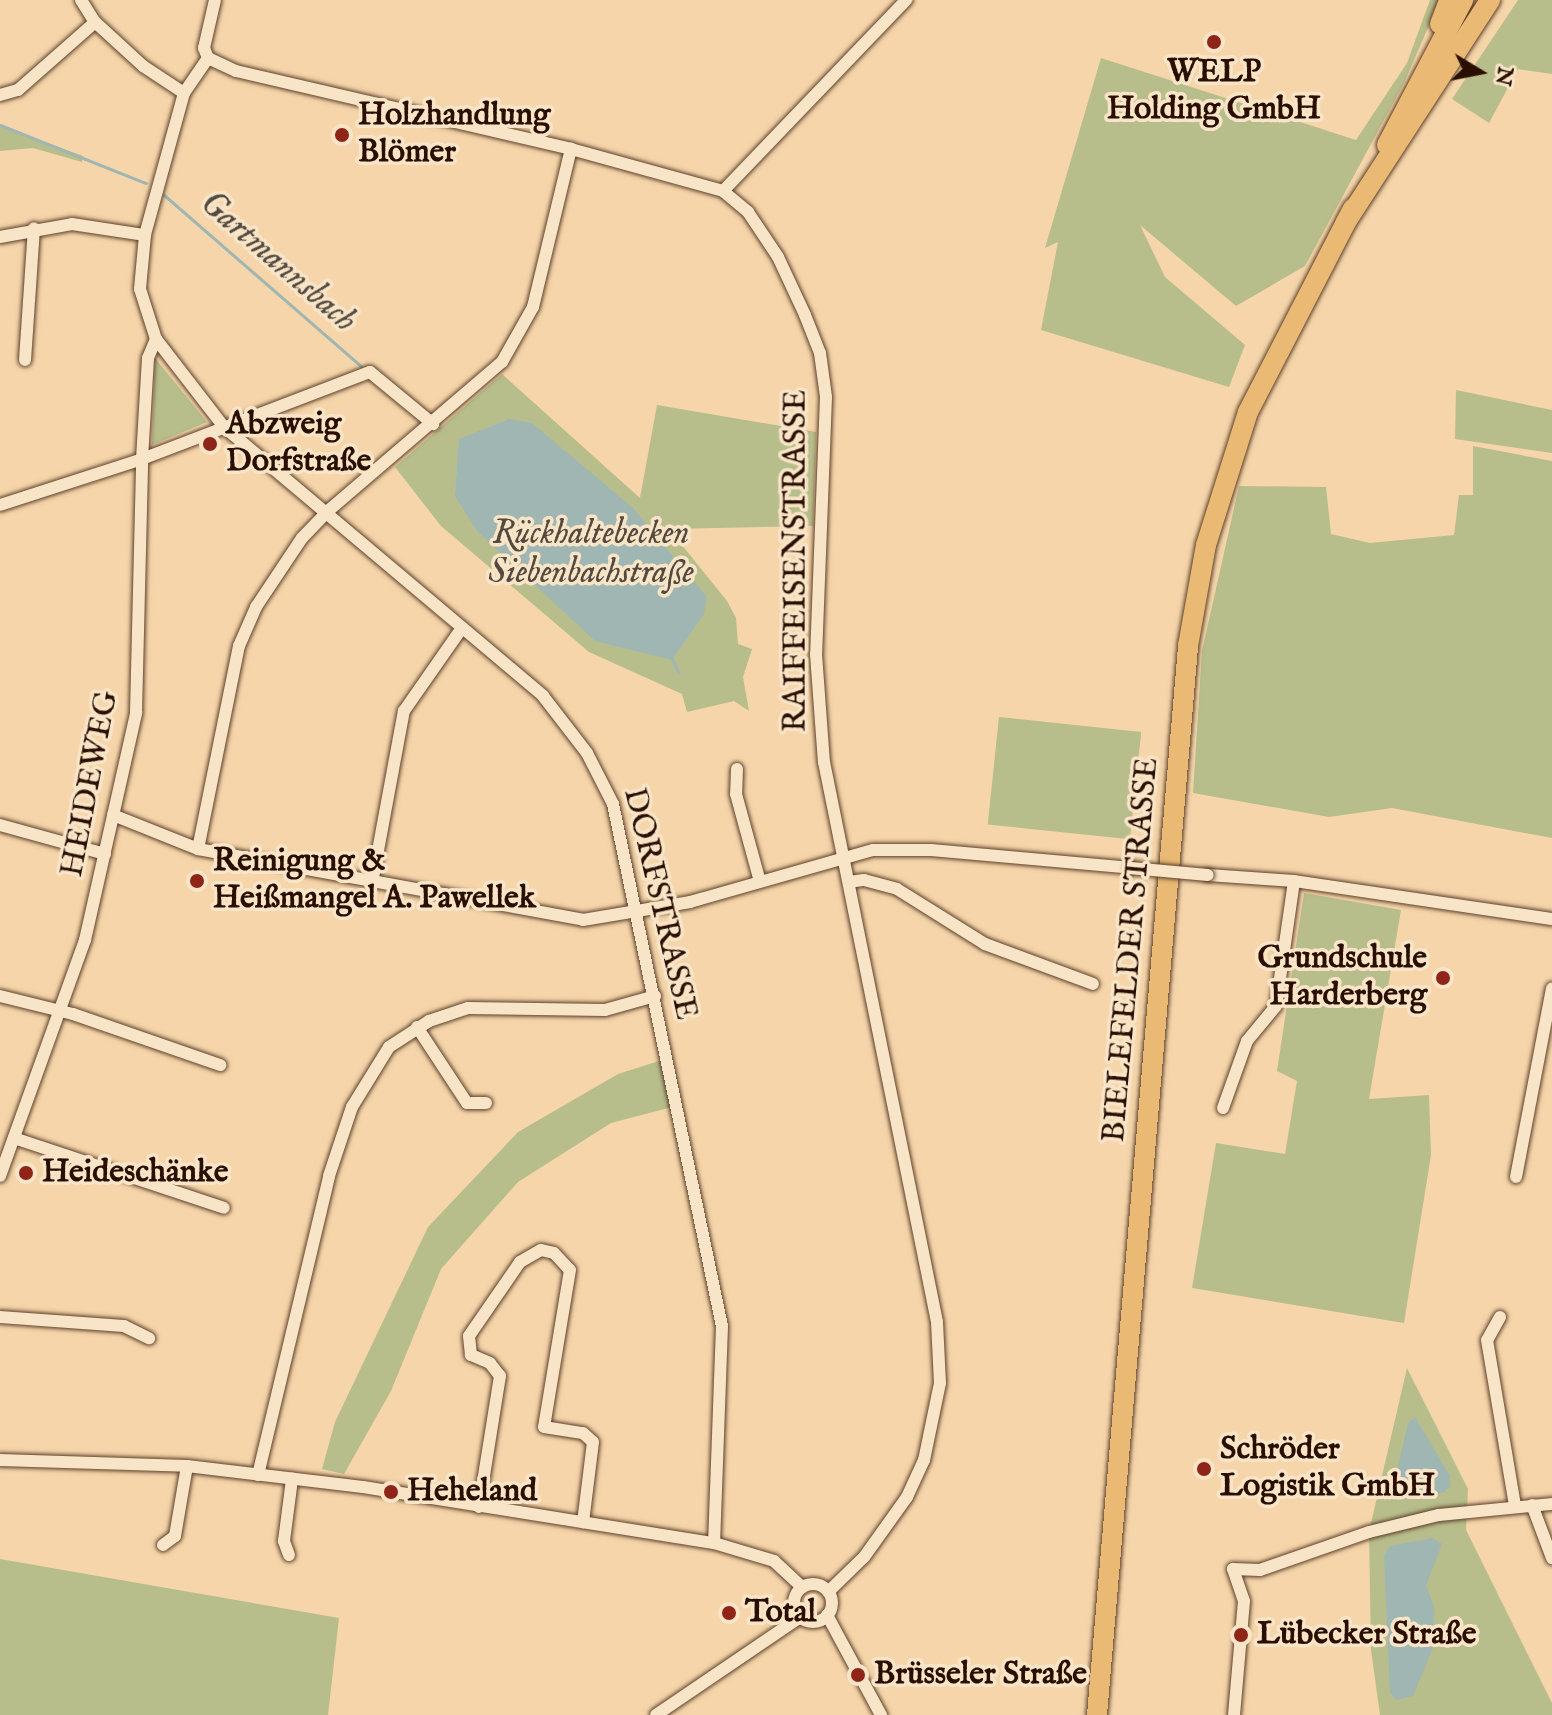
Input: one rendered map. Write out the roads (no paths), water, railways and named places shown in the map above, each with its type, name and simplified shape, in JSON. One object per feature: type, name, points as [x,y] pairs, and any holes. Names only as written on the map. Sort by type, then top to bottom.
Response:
[{"type":"main road","name":"BIELEFELDER STRASSE","points":[[1346,222],[1451,0]]},
{"type":"main road","name":"BIELEFELDER STRASSE","points":[[1097,1715],[1188,646],[1206,545],[1248,412],[1463,0]]},
{"type":"main road","points":[[1346,222],[1490,0]]},
{"type":"street","points":[[81,0],[95,22],[143,66],[184,93]]},
{"type":"street","points":[[208,58],[204,48],[215,0]]},
{"type":"street","points":[[723,191],[906,0]]},
{"type":"street","points":[[0,95],[18,90],[95,22]]},
{"type":"street","name":"DORFSTRASSE","points":[[208,58],[184,93],[145,235],[140,289],[156,339],[224,427],[328,511],[462,628],[520,672],[587,753],[613,804],[722,1326],[714,1543]]},
{"type":"street","name":"RAIFFEISENSTRASSE","points":[[208,58],[236,71],[571,149],[723,191],[748,212],[778,257],[820,355],[827,440],[817,678],[824,762],[937,1322],[940,1383],[924,1460],[907,1497],[864,1557],[828,1592]]},
{"type":"street","points":[[198,849],[239,646],[256,607],[302,538],[328,511],[502,362],[533,307],[571,149]]},
{"type":"street","points":[[0,237],[34,228],[72,224],[145,235]]},
{"type":"street","points":[[25,360],[34,228]]},
{"type":"street","name":"HEIDEWEG","points":[[0,1176],[85,940],[136,713],[142,459],[148,358],[156,339]]},
{"type":"street","points":[[0,505],[142,459],[370,372],[433,424]]},
{"type":"street","points":[[372,883],[404,711],[462,628]]},
{"type":"street","points":[[737,769],[736,794],[760,882]]},
{"type":"street","points":[[113,815],[198,849],[583,920],[637,912],[873,850],[931,850],[1294,881],[1552,919]]},
{"type":"street","points":[[0,825],[105,854]]},
{"type":"street","points":[[849,882],[864,880],[897,889],[985,944],[1093,984]]},
{"type":"street","points":[[1223,1108],[1247,1041],[1276,1006],[1294,881]]},
{"type":"street","points":[[1516,1177],[1552,988]]},
{"type":"street","points":[[0,996],[220,1065]]},
{"type":"street","points":[[258,1475],[329,1176],[352,1107],[389,1047],[417,1027],[468,1008],[605,1010],[655,996]]},
{"type":"street","points":[[417,1027],[467,1103],[486,1103]]},
{"type":"street","points":[[14,1138],[224,1208]]},
{"type":"street","points":[[479,1507],[500,1376],[490,1363],[471,1355],[469,1336],[520,1262],[541,1250],[554,1253],[570,1270],[544,1427],[583,1433],[593,1442],[583,1522]]},
{"type":"street","points":[[0,1317],[124,1326],[149,1338]]},
{"type":"street","points":[[1500,1317],[1487,1340],[1515,1506]]},
{"type":"street","points":[[0,1460],[187,1466],[583,1522],[714,1543],[774,1561],[802,1587]]},
{"type":"street","points":[[163,1545],[175,1536],[187,1466]]},
{"type":"street","points":[[289,1555],[284,1541],[292,1479]]},
{"type":"street","points":[[1234,1715],[1244,1601],[1233,1569],[1260,1570],[1369,1532],[1515,1506],[1552,1504]]},
{"type":"street","points":[[1532,1505],[1552,1558]]},
{"type":"street","points":[[800,1617],[794,1602],[802,1587],[813,1584],[828,1592],[823,1618],[881,1715]]},
{"type":"street","points":[[656,1715],[800,1617],[823,1618]]},
{"type":"water","name":"Rückhaltebecken Siebenbachstraße","points":[[509,419],[532,423],[633,508],[707,597],[704,614],[672,660],[595,641],[477,531],[455,496],[459,439]]},
{"type":"water","points":[[1415,1417],[1450,1476],[1450,1487],[1443,1493],[1410,1497],[1399,1492],[1395,1479],[1408,1423]]},
{"type":"water","points":[[1432,1538],[1442,1544],[1426,1586],[1434,1606],[1433,1648],[1413,1696],[1396,1700],[1390,1692],[1384,1556],[1390,1546]]},
{"type":"waterway","name":"Gartmannsbach","points":[[0,125],[146,183]]},
{"type":"waterway","name":"Gartmannsbach","points":[[164,195],[361,366]]},
{"type":"waterway","name":"Gartmannsbach","points":[[671,657],[678,672]]},
{"type":"place","name":"WELP Holding GmbH","points":[[1214,42]]},
{"type":"place","name":"Holzhandlung Blömer","points":[[342,135]]},
{"type":"place","name":"Abzweig Dorfstraße","points":[[210,444]]},
{"type":"place","name":"Reinigung & Heißmangel A. Pawellek","points":[[197,881]]},
{"type":"place","name":"Grundschule Harderberg","points":[[1443,978]]},
{"type":"place","name":"Heideschänke","points":[[26,1173]]},
{"type":"place","name":"Schröder Logistik GmbH","points":[[1204,1469]]},
{"type":"place","name":"Heheland","points":[[391,1492]]},
{"type":"place","name":"Total","points":[[729,1613]]},
{"type":"place","name":"Lübecker Straße","points":[[1241,1635]]},
{"type":"place","name":"Brüsseler Straße","points":[[858,1675]]}]
